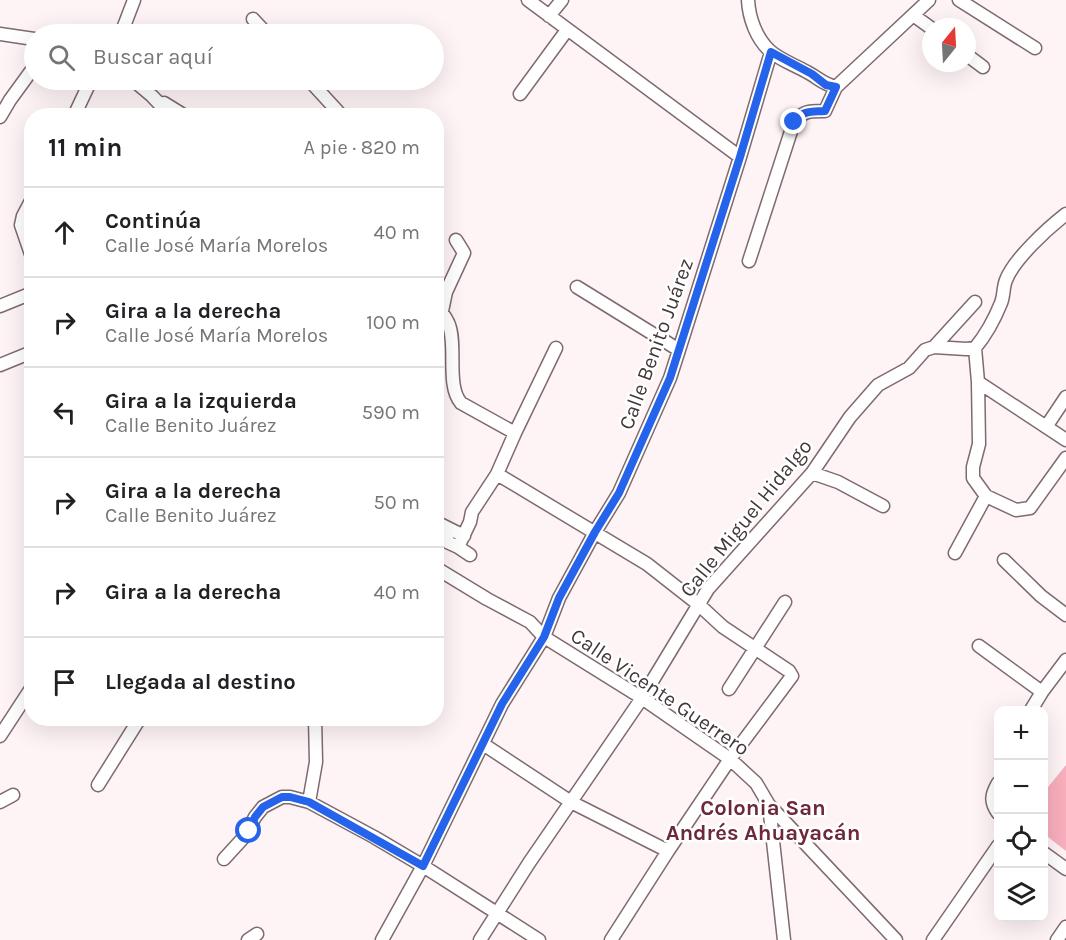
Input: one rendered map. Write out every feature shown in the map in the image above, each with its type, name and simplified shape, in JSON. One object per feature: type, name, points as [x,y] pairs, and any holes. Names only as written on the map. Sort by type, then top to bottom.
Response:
[{"type":"street","points":[[125,24],[134,0]]},
{"type":"street","points":[[528,0],[740,157]]},
{"type":"street","points":[[549,16],[562,0]]},
{"type":"street","points":[[748,0],[751,19],[757,33],[771,52],[812,74],[826,85],[836,87]]},
{"type":"street","points":[[750,261],[794,122],[800,115],[825,111],[836,87],[929,0]]},
{"type":"street","points":[[959,0],[1035,48]]},
{"type":"street","points":[[913,15],[922,22]]},
{"type":"street","points":[[253,19],[258,24]]},
{"type":"street","points":[[520,94],[567,30]]},
{"type":"street","points":[[0,34],[24,38]]},
{"type":"street","name":"Calle Benito Juárez","points":[[382,940],[423,866],[502,704],[544,637],[559,598],[629,472],[680,350],[771,52]]},
{"type":"street","points":[[976,62],[983,67]]},
{"type":"street","points":[[0,117],[24,81]]},
{"type":"street","points":[[78,108],[86,90]]},
{"type":"street","points":[[145,90],[163,108]]},
{"type":"street","points":[[318,90],[335,108]]},
{"type":"street","points":[[152,96],[172,108]]},
{"type":"street","points":[[24,214],[21,225],[24,229]]},
{"type":"street","points":[[1066,214],[1049,228],[1014,266],[1006,280],[1001,302],[975,348],[979,444],[973,467],[973,478],[986,496],[1016,510],[1030,508],[1066,458]]},
{"type":"street","points":[[444,297],[464,253],[456,240]]},
{"type":"street","points":[[577,287],[680,350]]},
{"type":"street","points":[[0,306],[24,296]]},
{"type":"street","name":"Calle Miguel Hidalgo","points":[[480,940],[529,863],[642,698],[698,604],[716,579],[812,472],[850,417],[878,385],[909,368],[925,350],[934,346],[975,302]]},
{"type":"street","points":[[444,316],[450,325],[456,398],[515,433]]},
{"type":"street","points":[[934,346],[975,348]]},
{"type":"street","points":[[458,547],[470,522],[472,512],[497,474],[556,348]]},
{"type":"street","points":[[0,365],[24,355]]},
{"type":"street","points":[[978,382],[1066,440]]},
{"type":"street","points":[[1046,427],[1066,398]]},
{"type":"street","points":[[812,472],[838,482],[883,506]]},
{"type":"street","points":[[497,474],[647,564],[723,627],[789,670],[792,676],[730,759],[611,940]]},
{"type":"street","points":[[955,553],[986,496]]},
{"type":"street","points":[[444,526],[464,536]]},
{"type":"street","points":[[450,529],[445,541],[470,555]]},
{"type":"street","points":[[1004,560],[1041,596],[1066,615]]},
{"type":"street","name":"Calle Vicente Guerrero","points":[[444,573],[530,622],[544,637],[642,698],[730,759],[756,783],[769,805],[784,940]]},
{"type":"street","points":[[729,689],[785,602]]},
{"type":"street","points":[[979,646],[1042,692]]},
{"type":"street","points":[[1034,706],[1066,660]]},
{"type":"street","points":[[0,736],[24,699]]},
{"type":"street","points":[[98,785],[135,726]]},
{"type":"street","points":[[309,802],[316,762],[315,726]]},
{"type":"street","points":[[483,744],[571,802],[669,851]]},
{"type":"street","points":[[994,790],[992,800],[994,807]]},
{"type":"street","points":[[0,802],[13,795]]},
{"type":"street","points":[[224,859],[245,836],[263,807],[282,797],[290,797],[309,802],[423,866],[538,940]]},
{"type":"street","points":[[769,805],[896,940]]},
{"type":"street","points":[[933,940],[994,853]]},
{"type":"street","points":[[1048,856],[1066,869]]},
{"type":"street","points":[[1057,940],[1066,927]]},
{"type":"shaded area","points":[[1066,765],[1066,851],[1048,837],[1048,787]]},
{"type":"district","name":"Colonia San Andrés Ahuayacán","points":[[763,820]]},
{"type":"route","points":[[249,831],[255,817],[263,807],[282,797],[290,797],[309,802],[423,866],[502,704],[544,637],[559,598],[619,493],[670,378],[771,52],[812,74],[826,85],[836,87],[825,111],[800,115],[794,122]]}]
